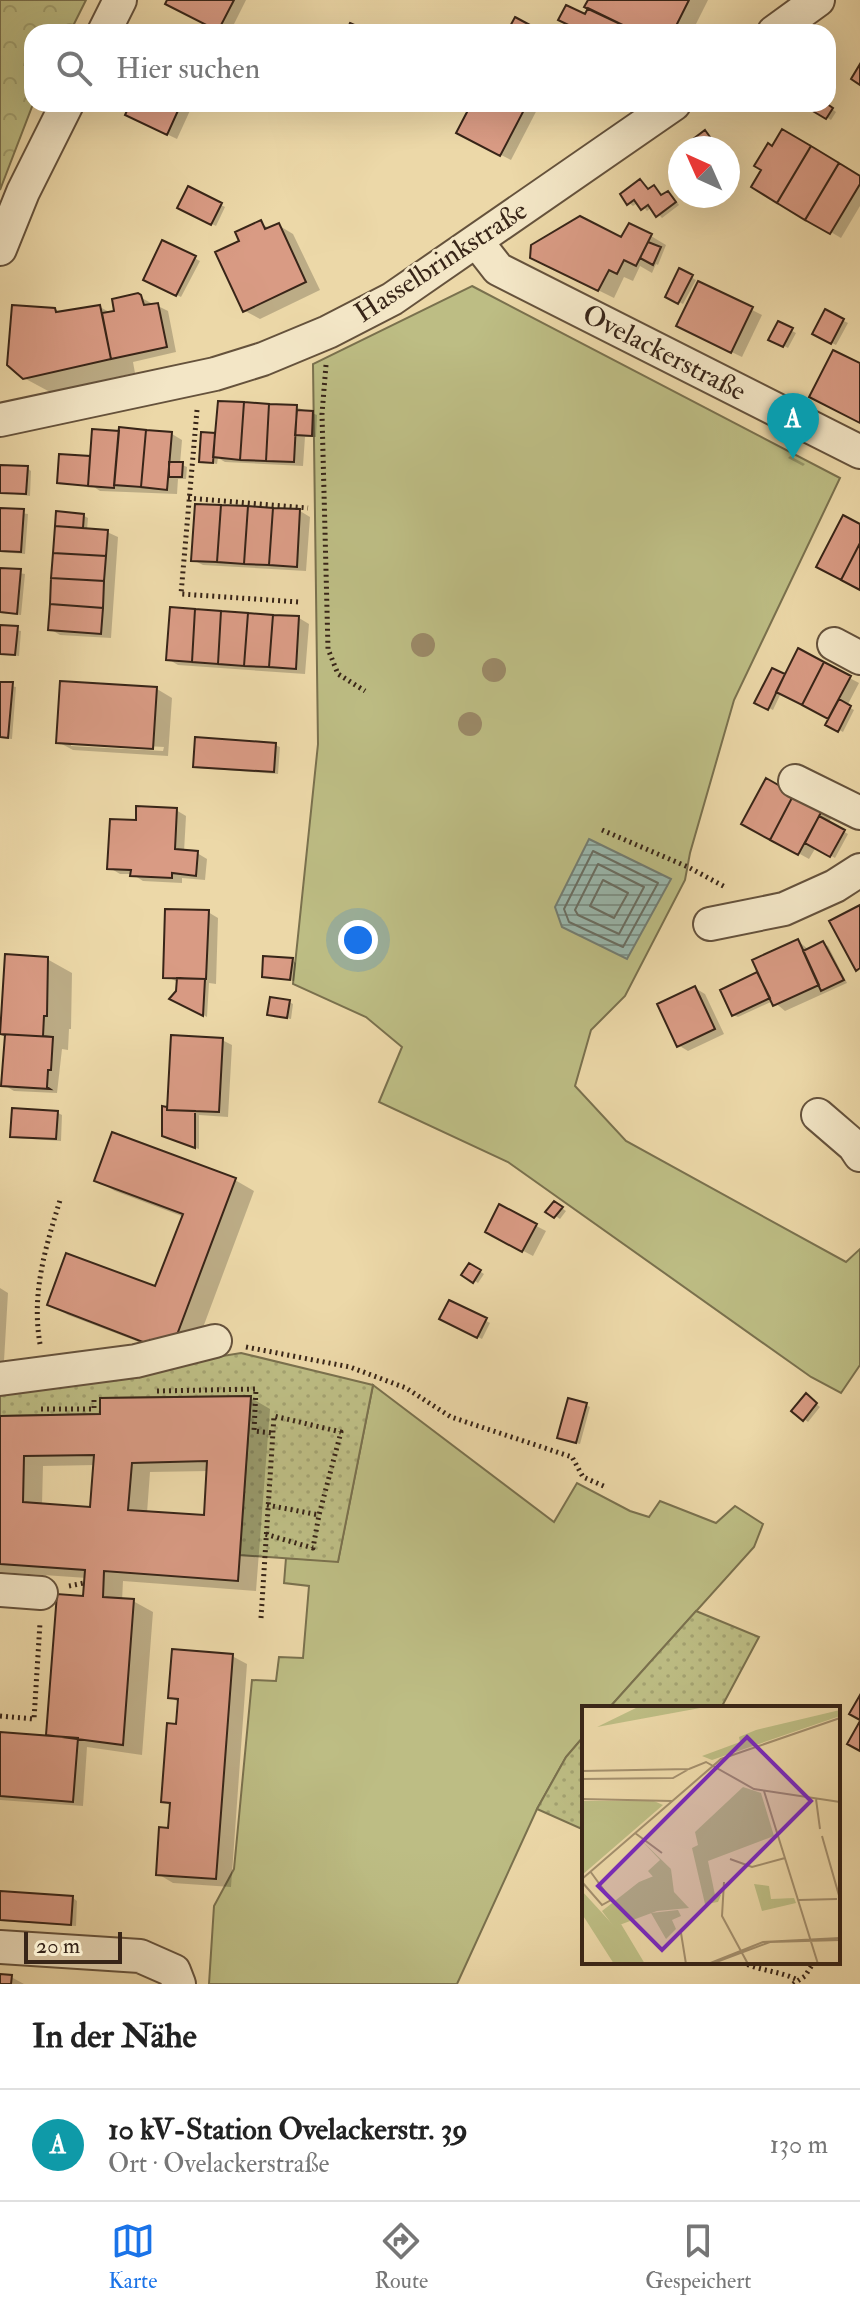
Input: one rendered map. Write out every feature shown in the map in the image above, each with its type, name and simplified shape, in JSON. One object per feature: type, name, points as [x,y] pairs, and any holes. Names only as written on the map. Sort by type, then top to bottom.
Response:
[{"type":"street","points":[[108,24],[120,0]]},
{"type":"street","points":[[785,24],[818,0]]},
{"type":"street","points":[[0,249],[23,192],[63,112]]},
{"type":"street","name":"Hasselbrinkstraße","points":[[0,420],[200,377],[263,359],[328,332],[392,299],[663,112]]},
{"type":"street","name":"Ovelackerstraße","points":[[477,242],[498,269],[860,452]]},
{"type":"street","points":[[795,781],[860,813]]},
{"type":"street","points":[[710,924],[784,909],[835,886],[860,870]]},
{"type":"street","points":[[818,1115],[860,1155]]},
{"type":"street","points":[[0,1379],[136,1361],[215,1341]]},
{"type":"street","points":[[0,1590],[41,1593]]},
{"type":"street","points":[[0,1947],[140,1956],[174,1971],[179,1984]]},
{"type":"path","points":[[328,332],[322,414],[328,649],[338,674],[365,691]]},
{"type":"path","points":[[200,377],[181,594],[299,602]]},
{"type":"path","points":[[188,498],[308,508]]},
{"type":"path","points":[[602,830],[688,867]]},
{"type":"path","points":[[45,1373],[36,1319],[37,1289],[61,1197]]},
{"type":"path","points":[[215,1341],[350,1367],[406,1388],[451,1417],[572,1457],[583,1477],[606,1487]]},
{"type":"path","points":[[153,1391],[256,1389],[254,1431],[273,1433]]},
{"type":"path","points":[[31,1409],[94,1409],[94,1393]]},
{"type":"path","points":[[261,1618],[265,1534],[274,1416],[341,1432],[313,1548],[265,1534]]},
{"type":"path","points":[[267,1505],[319,1515]]},
{"type":"path","points":[[0,1716],[34,1719],[41,1593],[84,1583]]},
{"type":"path","points":[[746,1964],[785,1974],[795,1982],[805,1976],[813,1964]]},
{"type":"green space","points":[[0,0],[86,0],[74,24],[24,24],[24,112],[30,112],[0,190]]},
{"type":"green space","points":[[472,286],[840,478],[734,700],[685,880],[625,996],[591,1030],[575,1086],[626,1141],[846,1262],[860,1249],[860,1365],[841,1393],[811,1377],[508,1162],[379,1102],[402,1047],[366,1017],[293,984],[318,744],[313,364]]},
{"type":"green space","points":[[241,1353],[373,1385],[338,1562],[239,1555],[251,1396],[100,1398],[100,1414],[0,1416],[0,1392]]},
{"type":"green space","points":[[373,1385],[554,1522],[577,1483],[630,1511],[649,1517],[660,1501],[716,1523],[735,1506],[763,1524],[754,1547],[611,1706],[582,1706],[582,1738],[566,1757],[537,1809],[457,1984],[209,1984],[214,1906],[234,1869],[252,1680],[276,1681],[279,1657],[303,1658],[309,1586],[284,1583],[286,1558],[338,1561]]},
{"type":"green space","points":[[696,1611],[759,1637],[722,1706],[611,1706]]},
{"type":"green space","points":[[582,1738],[582,1829],[537,1809],[566,1757]]},
{"type":"water","points":[[589,839],[671,879],[627,959],[562,927],[555,907]]},
{"type":"building","points":[[167,0],[234,0],[222,24],[204,24],[165,4]]},
{"type":"building","points":[[588,0],[689,0],[677,24],[620,24],[584,7]]},
{"type":"building","points":[[566,5],[585,14],[588,8],[621,24],[566,24],[558,20]]},
{"type":"building","points":[[515,17],[528,24],[511,24]]},
{"type":"building","points":[[860,64],[860,85],[851,79]]},
{"type":"building","points":[[126,112],[177,112],[167,135],[125,115]]},
{"type":"building","points":[[467,112],[523,112],[500,156],[456,133]]},
{"type":"building","points":[[814,112],[830,112],[826,119]]},
{"type":"building","points":[[782,129],[811,146],[777,203],[751,187],[761,170],[754,166],[768,143],[772,146]]},
{"type":"building","points":[[811,146],[839,163],[805,220],[777,203]]},
{"type":"building","points":[[839,163],[860,176],[860,184],[830,234],[805,220]]},
{"type":"building","points":[[640,179],[648,189],[654,185],[661,195],[668,191],[668,208],[656,217],[648,205],[641,210],[634,200],[627,205],[620,194]]},
{"type":"building","points":[[188,186],[222,203],[211,225],[177,208]]},
{"type":"building","points":[[580,216],[621,237],[629,223],[652,234],[636,266],[624,260],[617,274],[609,270],[598,291],[530,258],[531,245]]},
{"type":"building","points":[[261,220],[265,229],[279,223],[306,282],[243,312],[215,252],[239,241],[235,232]]},
{"type":"building","points":[[162,240],[196,256],[176,296],[143,280]]},
{"type":"building","points":[[648,242],[661,247],[653,265],[640,258]]},
{"type":"building","points":[[679,268],[693,275],[678,304],[665,297]]},
{"type":"building","points":[[698,281],[753,307],[731,353],[676,326]]},
{"type":"building","points":[[138,293],[144,305],[158,303],[167,347],[111,359],[102,313],[114,311],[112,299]]},
{"type":"building","points":[[12,305],[55,308],[56,312],[100,305],[111,359],[23,379],[7,365]]},
{"type":"building","points":[[825,309],[844,319],[831,344],[812,334]]},
{"type":"building","points":[[778,321],[793,328],[783,347],[768,340]]},
{"type":"building","points":[[833,350],[860,363],[860,423],[809,397]]},
{"type":"building","points":[[218,401],[244,402],[240,460],[213,457]]},
{"type":"building","points":[[244,402],[269,404],[266,461],[240,460]]},
{"type":"building","points":[[269,404],[297,405],[294,462],[266,461]]},
{"type":"building","points":[[297,410],[313,411],[312,436],[295,435]]},
{"type":"building","points":[[119,427],[146,430],[141,487],[114,485]]},
{"type":"building","points":[[92,429],[119,431],[114,488],[88,486]]},
{"type":"building","points":[[146,430],[172,432],[167,490],[141,487]]},
{"type":"building","points":[[201,432],[215,433],[213,463],[199,462]]},
{"type":"building","points":[[59,454],[90,456],[88,486],[57,483]]},
{"type":"building","points":[[169,462],[183,462],[182,477],[169,477]]},
{"type":"building","points":[[0,465],[28,466],[26,494],[0,493]]},
{"type":"building","points":[[195,504],[221,505],[217,562],[191,561]]},
{"type":"building","points":[[221,505],[248,506],[244,564],[217,562]]},
{"type":"building","points":[[248,506],[273,508],[269,565],[244,564]]},
{"type":"building","points":[[0,508],[24,509],[21,552],[0,551]]},
{"type":"building","points":[[273,508],[300,509],[297,567],[269,565]]},
{"type":"building","points":[[56,511],[84,514],[83,528],[55,526]]},
{"type":"building","points":[[843,515],[860,524],[860,543],[841,580],[816,567]]},
{"type":"building","points":[[55,526],[108,530],[106,556],[53,553]]},
{"type":"building","points":[[860,543],[860,590],[841,580]]},
{"type":"building","points":[[53,553],[106,556],[104,581],[51,578]]},
{"type":"building","points":[[0,568],[21,569],[17,614],[0,612]]},
{"type":"building","points":[[51,578],[104,581],[103,608],[50,604]]},
{"type":"building","points":[[50,604],[103,608],[101,634],[48,630]]},
{"type":"building","points":[[170,607],[195,609],[192,662],[166,660]]},
{"type":"building","points":[[195,609],[221,611],[218,664],[192,662]]},
{"type":"building","points":[[221,611],[248,613],[244,666],[218,664]]},
{"type":"building","points":[[248,613],[273,615],[269,667],[244,666]]},
{"type":"building","points":[[273,615],[299,616],[296,669],[269,667]]},
{"type":"building","points":[[0,625],[18,626],[15,655],[0,654]]},
{"type":"building","points":[[798,648],[824,662],[802,705],[776,692]]},
{"type":"building","points":[[824,662],[851,676],[828,719],[802,705]]},
{"type":"building","points":[[772,668],[785,674],[768,710],[754,703]]},
{"type":"building","points":[[60,681],[157,687],[153,749],[56,743]]},
{"type":"building","points":[[0,682],[13,682],[8,738],[0,737]]},
{"type":"building","points":[[839,699],[851,706],[838,732],[825,725]]},
{"type":"building","points":[[195,737],[276,743],[274,772],[193,767]]},
{"type":"building","points":[[766,778],[794,794],[770,840],[741,824]]},
{"type":"building","points":[[794,794],[823,809],[798,855],[770,840]]},
{"type":"building","points":[[136,806],[177,808],[175,849],[198,851],[196,876],[172,873],[172,878],[130,876],[131,870],[107,869],[110,819],[136,820]]},
{"type":"building","points":[[819,816],[845,830],[830,857],[805,843]]},
{"type":"building","points":[[860,905],[860,968],[856,971],[829,921]]},
{"type":"building","points":[[165,909],[209,910],[206,979],[163,978]]},
{"type":"building","points":[[798,939],[819,985],[773,1006],[752,960]]},
{"type":"building","points":[[823,941],[844,980],[821,991],[803,951]]},
{"type":"building","points":[[5,954],[48,957],[47,1016],[44,1016],[43,1036],[53,1037],[0,1034]]},
{"type":"building","points":[[263,956],[293,958],[290,980],[262,977]]},
{"type":"building","points":[[757,972],[770,998],[732,1016],[720,990]]},
{"type":"building","points":[[177,978],[205,979],[203,1016],[169,999],[176,991]]},
{"type":"building","points":[[695,986],[715,1029],[677,1047],[657,1004]]},
{"type":"building","points":[[270,997],[290,1000],[287,1018],[267,1015]]},
{"type":"building","points":[[0,1034],[53,1037],[47,1087],[50,1089],[1,1086],[5,1035]]},
{"type":"building","points":[[171,1035],[223,1038],[219,1112],[167,1110]]},
{"type":"building","points":[[162,1106],[167,1110],[195,1111],[195,1148],[162,1136]]},
{"type":"building","points":[[12,1108],[58,1111],[56,1139],[10,1137]]},
{"type":"building","points":[[112,1132],[236,1178],[172,1348],[150,1340],[148,1344],[47,1305],[66,1253],[155,1286],[183,1214],[94,1181]]},
{"type":"building","points":[[554,1201],[563,1207],[554,1218],[545,1212]]},
{"type":"building","points":[[499,1204],[537,1224],[522,1252],[485,1232]]},
{"type":"building","points":[[469,1263],[481,1270],[473,1283],[461,1275]]},
{"type":"building","points":[[449,1300],[487,1318],[477,1338],[439,1319]]},
{"type":"building","points":[[806,1393],[817,1403],[803,1421],[791,1411]]},
{"type":"building","points":[[251,1396],[238,1581],[104,1571],[103,1597],[134,1599],[123,1745],[46,1735],[57,1594],[83,1596],[85,1570],[0,1564],[0,1416],[100,1414],[100,1398]],"holes":[[[94,1455],[90,1507],[23,1502],[24,1456]],[[207,1461],[204,1515],[128,1510],[132,1463]]]},
{"type":"building","points":[[568,1398],[587,1403],[576,1443],[557,1438]]},
{"type":"building","points":[[172,1649],[233,1654],[216,1879],[156,1875],[159,1827],[168,1828],[170,1803],[161,1802],[167,1723],[176,1724],[178,1699],[168,1698]]},
{"type":"building","points":[[860,1695],[860,1720],[849,1714]]},
{"type":"building","points":[[860,1721],[860,1751],[847,1744]]},
{"type":"building","points":[[0,1732],[78,1738],[73,1802],[0,1796]]},
{"type":"building","points":[[0,1891],[73,1896],[71,1925],[0,1920]]},
{"type":"building","points":[[0,1974],[12,1975],[11,1984],[0,1984]]},
{"type":"place","name":"10 kV-Station Ovelackerstr. 39","points":[[793,459]]}]
